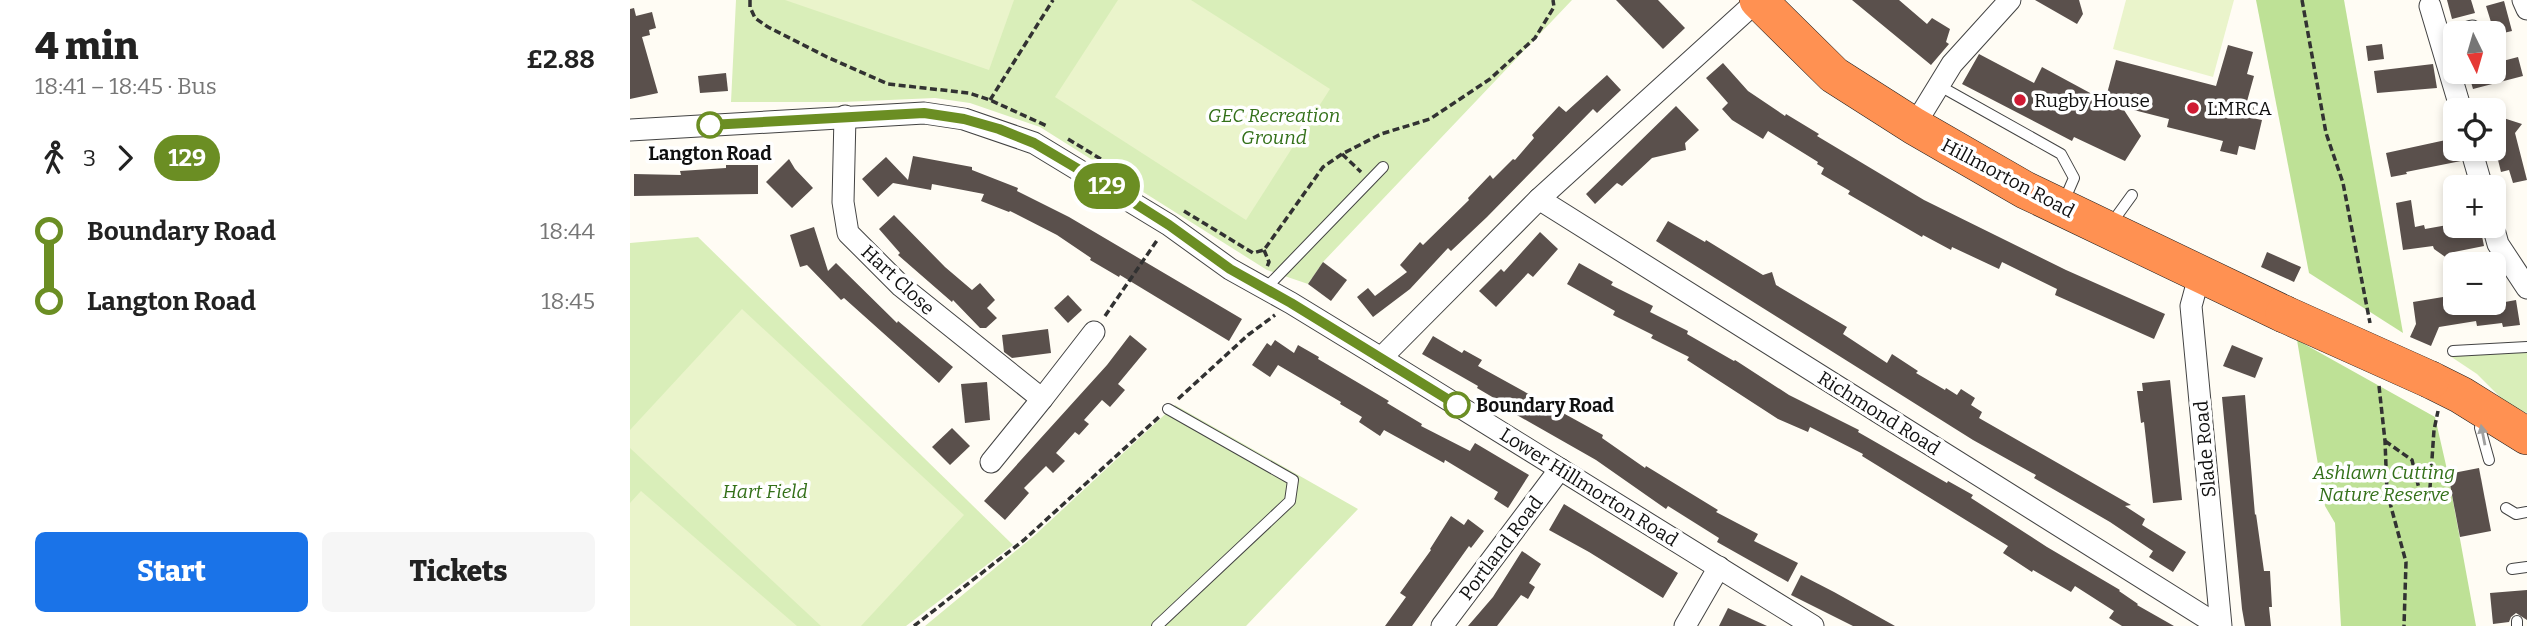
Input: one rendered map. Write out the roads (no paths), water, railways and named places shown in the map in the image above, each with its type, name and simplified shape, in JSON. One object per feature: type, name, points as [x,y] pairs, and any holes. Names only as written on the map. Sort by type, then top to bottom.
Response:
[{"type":"highway","name":"Hillmorton Road","points":[[1758,0],[1834,75],[1914,127],[2025,190],[2284,314],[2440,371],[2482,408],[2527,436]]},
{"type":"street","points":[[1381,358],[1539,200],[1758,0]]},
{"type":"street","points":[[1914,127],[1952,64],[2010,0]]},
{"type":"street","points":[[2523,0],[2527,9]]},
{"type":"street","points":[[2429,3],[2443,23]]},
{"type":"street","name":"Lower Hillmorton Road","points":[[630,130],[924,113],[964,119],[1034,143],[1177,218],[1230,269],[1381,358],[1813,626]]},
{"type":"street","name":"Hart Close","points":[[845,116],[843,202],[848,233],[901,286],[1042,399]]},
{"type":"street","name":"Richmond Road","points":[[1539,200],[2220,626]]},
{"type":"street","points":[[2496,238],[2527,288]]},
{"type":"street","name":"Slade Road","points":[[2200,273],[2191,306],[2220,626]]},
{"type":"street","points":[[991,462],[1094,332]]},
{"type":"street","name":"Portland Road","points":[[1442,626],[1560,469]]},
{"type":"street","points":[[1685,626],[1719,567]]},
{"type":"lane","points":[[1938,85],[2062,154],[2074,178],[2061,207]]},
{"type":"lane","points":[[1266,288],[1383,167]]},
{"type":"lane","points":[[2107,230],[2132,195]]},
{"type":"lane","points":[[2440,371],[2527,347]]},
{"type":"lane","points":[[2482,408],[2480,428],[2489,460]]},
{"type":"lane","points":[[1157,626],[1290,500],[1293,480],[1168,409]]},
{"type":"lane","points":[[2506,508],[2516,514],[2527,512]]},
{"type":"lane","points":[[2512,569],[2527,567]]},
{"type":"place","name":"Rugby House","points":[[2020,100]]},
{"type":"place","name":"LMRCA","points":[[2193,108]]},
{"type":"place","name":"Langton Road","points":[[710,125]]},
{"type":"place","name":"Boundary Road","points":[[1457,405]]},
{"type":"park label","name":"GEC Recreation Ground","points":[[1274,126]]},
{"type":"park label","name":"Ashlawn Cutting Nature Reserve","points":[[2384,483]]},
{"type":"park label","name":"Hart Field","points":[[765,491]]}]
